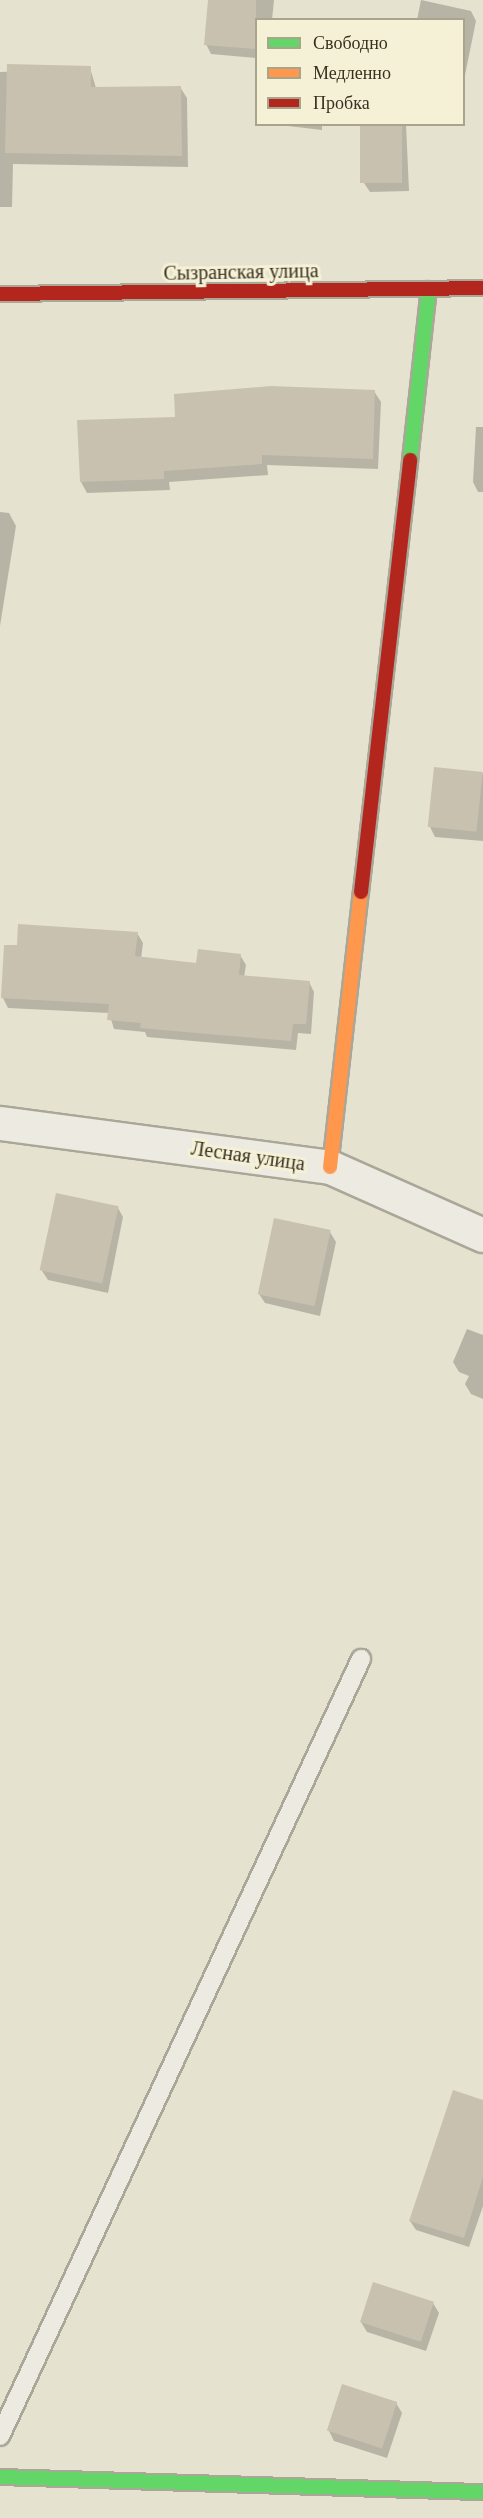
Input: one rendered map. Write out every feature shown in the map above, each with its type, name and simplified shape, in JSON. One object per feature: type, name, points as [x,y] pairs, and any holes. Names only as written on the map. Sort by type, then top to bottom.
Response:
[{"type":"street","name":"Сызранская улица","points":[[0,294],[483,288]]},
{"type":"street","points":[[330,1167],[429,289]]},
{"type":"street","name":"Лесная улица","points":[[0,1123],[330,1167],[483,1236]]},
{"type":"street","points":[[0,2477],[483,2492]]},
{"type":"lane","points":[[0,2436],[361,1659]]},
{"type":"building","points":[[208,0],[256,0],[255,49],[204,45]]},
{"type":"building","points":[[7,64],[91,66],[91,87],[181,86],[182,156],[5,153]]},
{"type":"building","points":[[360,126],[402,126],[402,183],[360,183]]},
{"type":"building","points":[[271,386],[375,390],[373,459],[262,455],[262,464],[164,471],[164,479],[80,482],[77,420],[175,417],[174,394]]},
{"type":"building","points":[[434,767],[483,772],[476,832],[428,827]]},
{"type":"building","points":[[18,924],[138,932],[135,956],[196,963],[198,949],[241,954],[239,975],[310,981],[306,1024],[293,1024],[291,1041],[219,1035],[140,1028],[141,1023],[107,1020],[109,1004],[1,998],[4,945],[17,945]]},
{"type":"building","points":[[56,1193],[119,1206],[102,1284],[40,1270]]},
{"type":"building","points":[[274,1218],[331,1230],[315,1306],[258,1294]]},
{"type":"building","points":[[453,2090],[483,2100],[483,2177],[464,2238],[409,2221]]},
{"type":"building","points":[[373,2282],[434,2302],[421,2342],[360,2322]]},
{"type":"building","points":[[342,2384],[397,2402],[382,2449],[327,2431]]},
{"type":"traffic: fast","points":[[410,460],[429,289]]},
{"type":"traffic: fast","points":[[0,2477],[483,2492]]},
{"type":"traffic: slow","points":[[330,1167],[361,892]]},
{"type":"traffic: jam","points":[[0,294],[483,288]]},
{"type":"traffic: jam","points":[[361,892],[410,460]]}]
